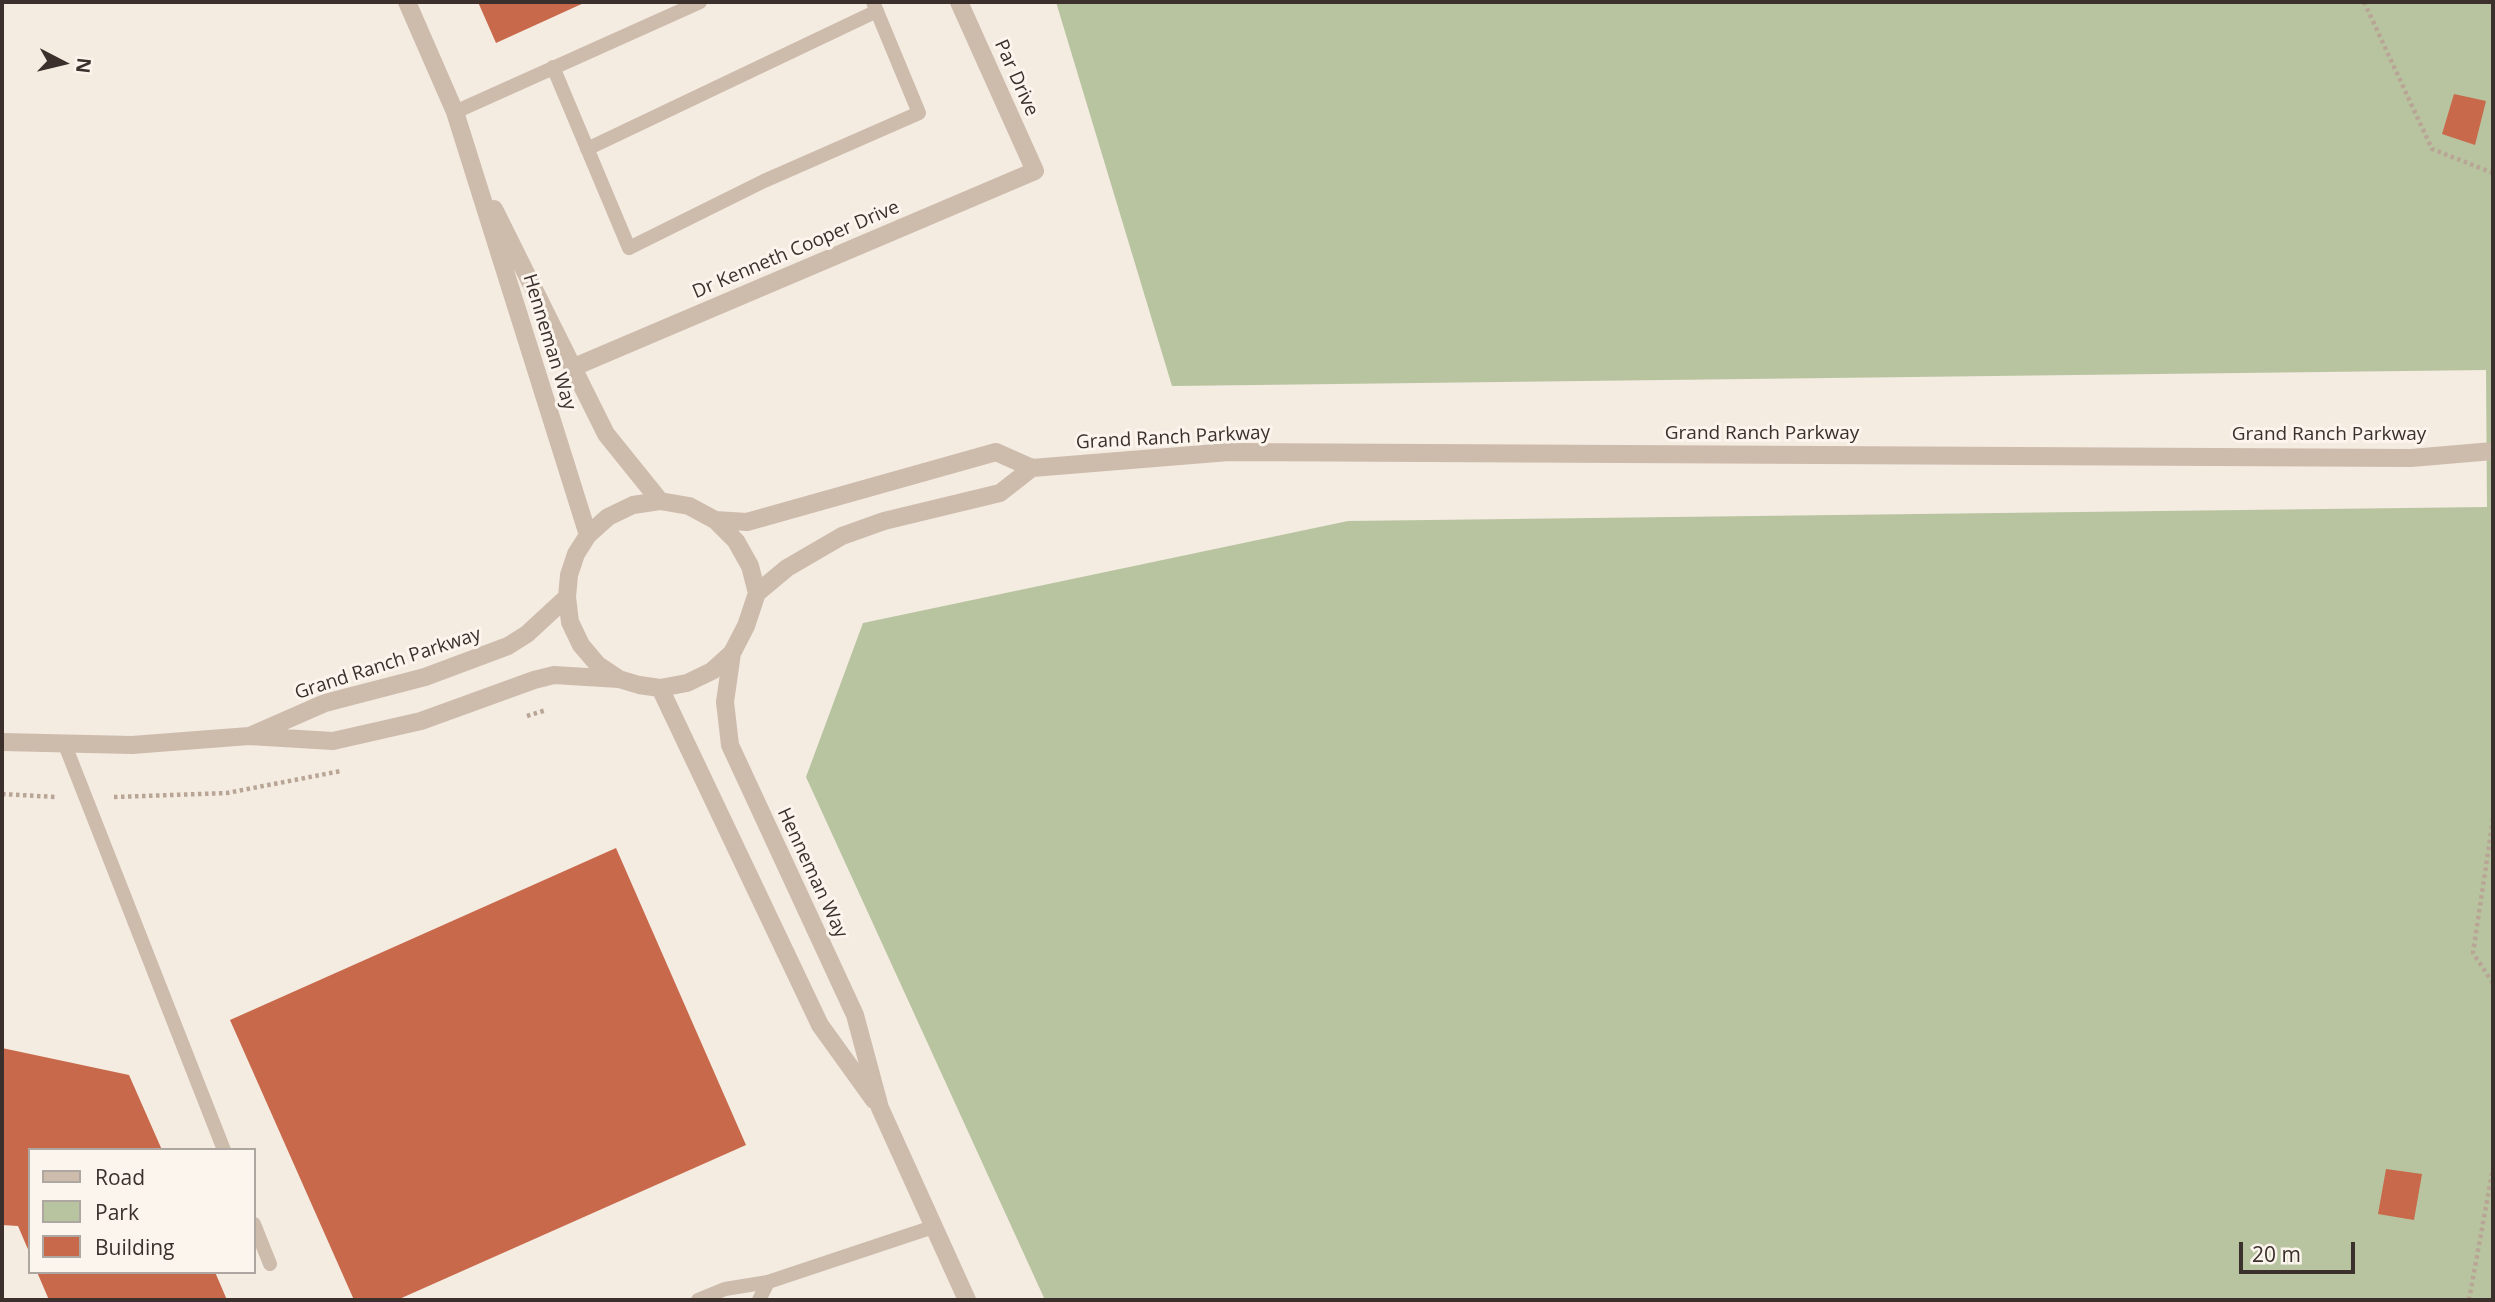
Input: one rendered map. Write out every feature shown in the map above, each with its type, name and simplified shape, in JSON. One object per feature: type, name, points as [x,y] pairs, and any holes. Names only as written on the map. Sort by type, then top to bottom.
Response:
[{"type":"street","name":"Henneman Way","points":[[407,2],[455,111],[587,536]]},
{"type":"street","name":"Par Drive","points":[[959,2],[1035,171]]},
{"type":"street","name":"Henneman Way","points":[[471,162],[606,434],[660,501]]},
{"type":"street","name":"Dr Kenneth Cooper Drive","points":[[573,368],[1035,171]]},
{"type":"street","name":"Grand Ranch Parkway","points":[[715,520],[747,522],[996,452],[1031,468],[1229,452],[2411,458],[2493,451]]},
{"type":"street","points":[[757,593],[750,566],[736,541],[715,520],[689,506],[660,501],[633,505],[608,517],[587,536],[576,554],[566,597],[570,622],[581,645],[598,665],[619,679],[639,685],[660,688],[687,683],[712,671],[732,653],[746,626],[757,593],[787,568],[842,537],[884,521],[1000,493],[1031,468]]},
{"type":"street","name":"Grand Ranch Parkway","points":[[249,736],[325,703],[425,677],[508,646],[527,634],[566,597]]},
{"type":"street","name":"Henneman Way","points":[[732,653],[725,702],[730,745],[855,1015],[880,1108],[967,1300]]},
{"type":"street","name":"Grand Ranch Parkway","points":[[2,742],[65,745],[166,744],[249,736],[332,741],[421,721],[554,675],[619,679]]},
{"type":"street","name":"Henneman Way","points":[[660,688],[820,1025],[880,1108]]},
{"type":"lane","points":[[455,111],[700,2]]},
{"type":"lane","points":[[553,67],[587,149],[629,248],[765,181],[919,113],[875,6],[587,149]]},
{"type":"lane","points":[[65,745],[224,1148]]},
{"type":"lane","points":[[698,1300],[725,1289],[768,1282],[933,1227]]},
{"type":"lane","points":[[256,1229],[270,1264]]},
{"type":"lane","points":[[759,1300],[768,1282]]},
{"type":"path","points":[[2364,2],[2432,149],[2493,173]]},
{"type":"path","points":[[516,719],[546,710]]},
{"type":"path","points":[[2,794],[40,798],[227,793],[342,771]]},
{"type":"path","points":[[2493,819],[2473,953],[2493,983]]},
{"type":"path","points":[[2469,1300],[2493,1168]]},
{"type":"green space","points":[[1056,2],[2493,2],[2493,1300],[1045,1300],[806,777],[863,623],[1348,521],[2487,507],[2486,370],[1172,386]]},
{"type":"building","points":[[478,2],[586,2],[496,43]]},
{"type":"building","points":[[2454,94],[2486,101],[2475,145],[2442,134]]},
{"type":"building","points":[[616,848],[746,1145],[397,1300],[354,1300],[230,1020]]},
{"type":"building","points":[[2,1048],[129,1075],[161,1148],[28,1148],[28,1249],[18,1226],[2,1225]]},
{"type":"building","points":[[2386,1169],[2422,1174],[2414,1220],[2378,1214]]},
{"type":"building","points":[[38,1274],[216,1274],[227,1300],[49,1300]]}]
